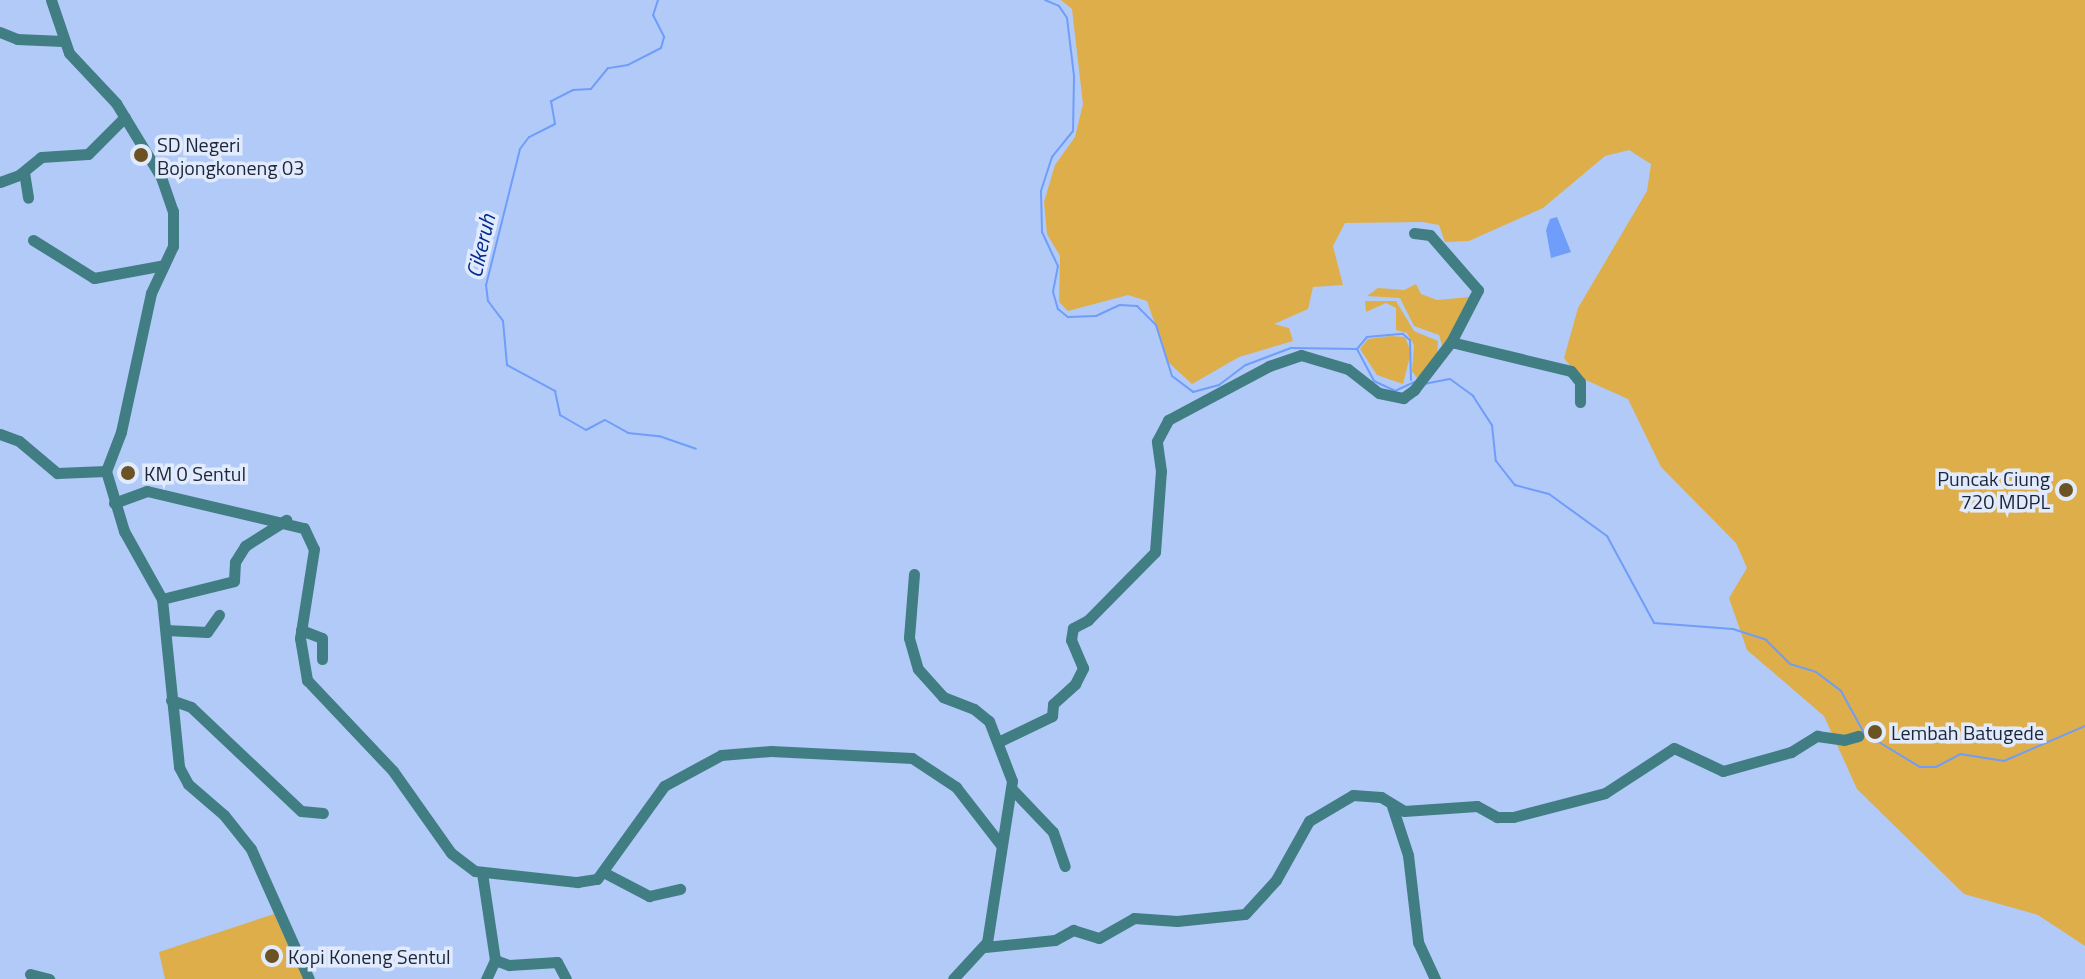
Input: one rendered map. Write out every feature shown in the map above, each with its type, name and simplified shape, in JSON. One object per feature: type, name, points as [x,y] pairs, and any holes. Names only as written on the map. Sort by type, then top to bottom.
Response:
[{"type":"street","points":[[51,0],[63,41],[125,117],[169,194],[175,238],[148,304],[121,432],[106,471],[114,503],[162,599],[171,700],[183,776],[251,849],[309,979]]},
{"type":"street","points":[[0,32],[17,39],[63,41]]},
{"type":"street","points":[[0,182],[24,172],[41,157],[88,154],[125,117]]},
{"type":"street","points":[[24,172],[28,198]]},
{"type":"street","points":[[998,742],[1052,716],[1053,704],[1075,684],[1083,668],[1071,640],[1073,628],[1088,620],[1155,552],[1161,471],[1157,441],[1168,420],[1269,366],[1301,355],[1348,369],[1394,399],[1419,383],[1451,342],[1478,290],[1430,235],[1414,233]]},
{"type":"street","points":[[33,240],[94,278],[164,265]]},
{"type":"street","points":[[1451,342],[1571,371],[1580,382],[1580,402]]},
{"type":"street","points":[[0,434],[19,441],[57,473],[106,471]]},
{"type":"street","points":[[114,503],[147,491],[287,520],[304,528],[314,542],[301,630],[303,665],[312,688],[393,771],[451,853],[482,873],[577,882],[605,873],[655,793],[721,755],[748,752],[912,758],[956,787],[1001,845]]},
{"type":"street","points":[[162,599],[234,581],[235,562],[245,546],[287,520]]},
{"type":"street","points":[[914,574],[909,638],[918,669],[943,697],[982,713],[998,742],[1012,789],[1053,832],[1065,866]]},
{"type":"street","points":[[166,630],[207,632],[219,615]]},
{"type":"street","points":[[301,630],[322,638],[322,659]]},
{"type":"street","points":[[171,700],[191,707],[301,811],[323,813]]},
{"type":"street","points":[[985,947],[1055,940],[1068,930],[1099,938],[1127,919],[1177,921],[1245,914],[1260,901],[1321,810],[1363,793],[1392,806],[1414,811],[1434,805],[1477,806],[1497,817],[1513,817],[1605,793],[1674,748],[1682,747],[1723,771],[1791,752],[1817,736],[1844,740],[1858,736]]},
{"type":"street","points":[[953,979],[985,947],[1000,882],[1001,845],[1012,789]]},
{"type":"street","points":[[1392,806],[1408,855],[1418,942],[1435,979]]},
{"type":"street","points":[[482,873],[495,960],[486,979]]},
{"type":"street","points":[[605,873],[649,896],[680,889]]},
{"type":"street","points":[[495,960],[509,965],[557,962],[566,979]]},
{"type":"street","points":[[30,974],[49,979]]},
{"type":"shaded area","points":[[1061,0],[2085,0],[2085,946],[2038,915],[1964,894],[1857,789],[1824,716],[1747,650],[1729,598],[1747,568],[1736,543],[1661,467],[1628,399],[1579,377],[1564,358],[1578,308],[1647,191],[1651,164],[1629,150],[1605,156],[1543,208],[1469,241],[1445,242],[1439,225],[1423,222],[1345,223],[1333,246],[1343,285],[1313,287],[1308,309],[1274,324],[1289,328],[1293,341],[1239,357],[1192,384],[1168,362],[1147,301],[1128,295],[1068,311],[1059,302],[1060,256],[1047,234],[1044,202],[1055,165],[1075,137],[1083,104],[1072,9]]},
{"type":"shaded area","points":[[1416,284],[1421,294],[1437,300],[1469,297],[1443,348],[1439,335],[1414,326],[1400,298],[1367,296],[1378,288],[1404,290]]},
{"type":"shaded area","points":[[1365,301],[1396,301],[1414,331],[1438,341],[1437,356],[1417,378],[1412,371],[1414,345],[1407,333],[1396,330],[1396,308],[1386,303],[1366,312]]},
{"type":"shaded area","points":[[1405,337],[1411,352],[1403,384],[1377,375],[1360,349],[1368,339]]},
{"type":"shaded area","points":[[274,914],[304,979],[165,979],[159,952]]},
{"type":"water","points":[[1557,217],[1571,252],[1551,258],[1546,230],[1550,219]]},
{"type":"waterway","name":"Cikeruh","points":[[658,0],[653,15],[664,37],[661,48],[628,65],[608,68],[591,89],[573,90],[551,101],[555,124],[529,137],[520,149],[486,285],[488,301],[503,321],[507,365],[555,391],[560,415],[586,430],[605,420],[628,433],[659,436],[696,449]]},
{"type":"waterway","points":[[1045,0],[1059,6],[1067,18],[1074,76],[1073,131],[1052,157],[1041,191],[1042,232],[1058,266],[1053,292],[1058,309],[1068,317],[1096,316],[1120,305],[1137,306],[1156,325],[1172,376],[1193,392],[1219,385],[1246,365],[1291,348],[1357,349],[1374,381],[1395,391],[1414,382]]},
{"type":"waterway","points":[[1357,349],[1367,337],[1403,334],[1410,340],[1411,380]]},
{"type":"waterway","points":[[1424,384],[1450,379],[1473,396],[1492,425],[1496,461],[1515,485],[1549,494],[1607,536],[1654,623],[1733,629],[1766,640],[1790,664],[1816,672],[1841,691],[1864,733],[1920,767],[1936,767],[1960,754],[2004,761],[2085,726]]},
{"type":"place","name":"SD Negeri Bojongkoneng 03","points":[[141,155]]},
{"type":"place","name":"KM 0 Sentul","points":[[128,473]]},
{"type":"place","name":"Puncak Ciung 720 MDPL","points":[[2066,490]]},
{"type":"place","name":"Lembah Batugede","points":[[1875,732]]},
{"type":"place","name":"Kopi Koneng Sentul","points":[[272,956]]}]
